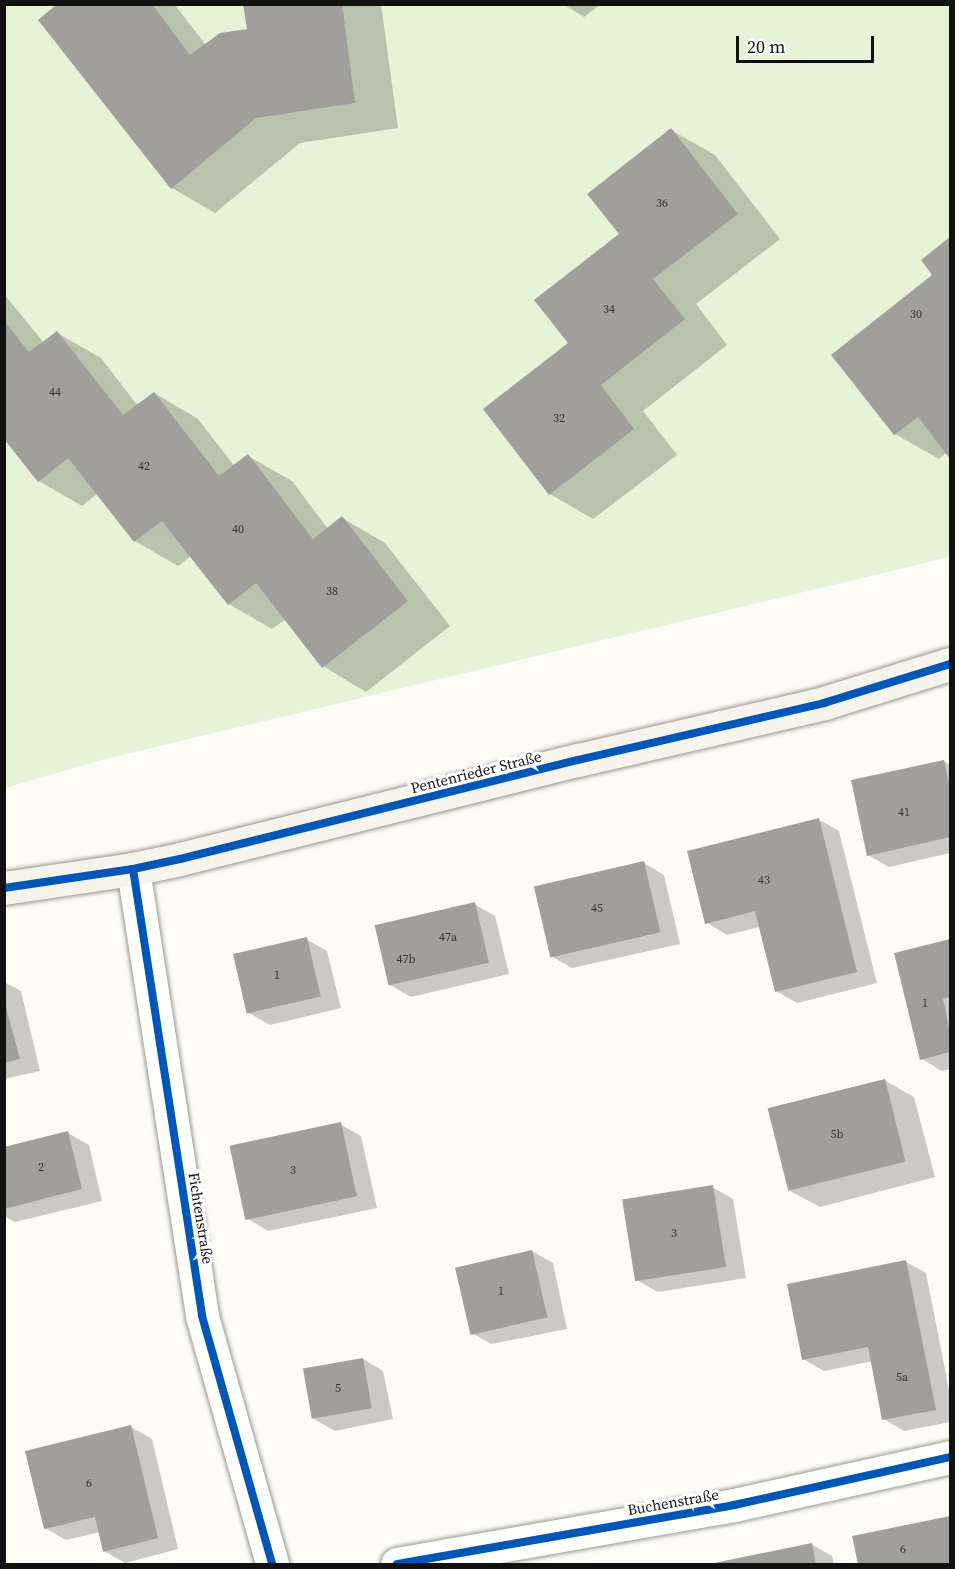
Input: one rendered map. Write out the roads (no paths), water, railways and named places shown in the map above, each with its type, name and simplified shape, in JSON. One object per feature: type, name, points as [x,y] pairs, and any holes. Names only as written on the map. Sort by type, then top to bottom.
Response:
[{"type":"street","name":"Pentenrieder Straße","points":[[4,888],[133,869],[824,703],[951,664]]},
{"type":"street","name":"Fichtenstraße","points":[[133,869],[202,1316],[272,1564]]},
{"type":"street","name":"Buchenstraße","points":[[398,1564],[734,1505],[951,1457]]}]
